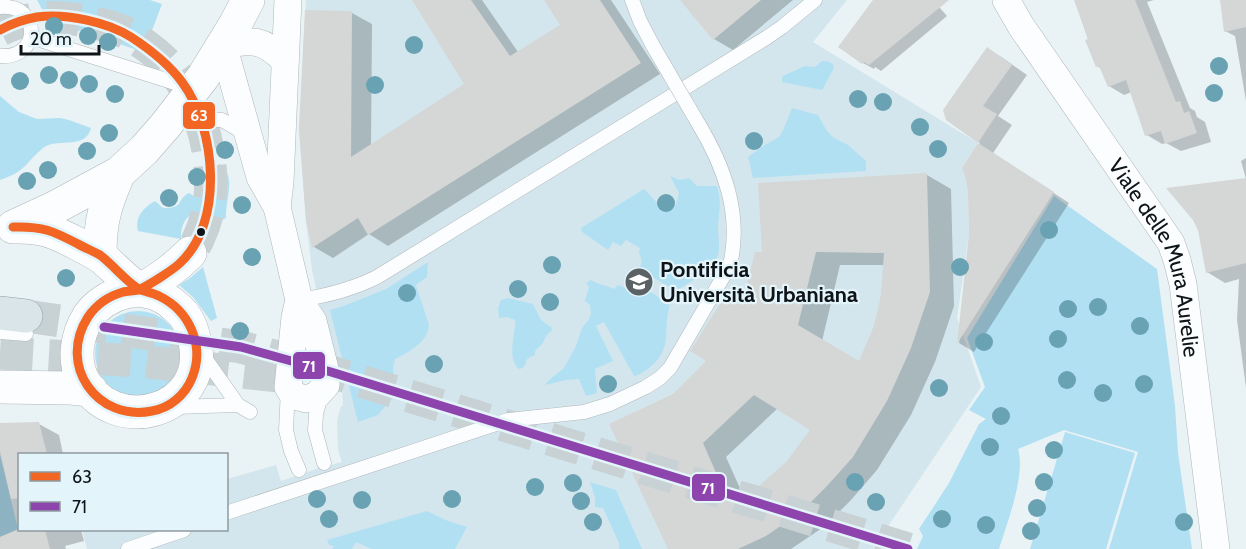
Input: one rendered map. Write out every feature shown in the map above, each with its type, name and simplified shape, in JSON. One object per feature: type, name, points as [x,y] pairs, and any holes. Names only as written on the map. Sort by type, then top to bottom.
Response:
[{"type":"street","points":[[7,229],[66,202],[119,173],[165,126],[194,89],[223,45],[248,0]]},
{"type":"street","points":[[277,207],[288,0]]},
{"type":"street","name":"Viale delle Mura Aurelie","points":[[1006,0],[1021,26],[1161,227],[1175,251],[1183,284],[1215,549]]},
{"type":"street","points":[[223,45],[247,41],[259,43],[269,46],[285,61]]},
{"type":"street","points":[[223,45],[260,177],[277,207],[299,300],[313,321],[326,373],[326,385],[316,396],[306,399],[294,395],[288,387],[295,317],[299,300]]},
{"type":"street","points":[[100,255],[102,220],[119,173]]},
{"type":"street","points":[[7,229],[28,226],[53,231],[100,255],[139,290],[159,296],[176,306],[187,319],[196,348],[196,363],[187,387],[179,397],[163,408],[150,412],[129,412],[108,405],[91,390],[82,378],[77,354],[79,338],[92,312],[107,299],[139,290],[178,265],[190,253]]},
{"type":"street","points":[[0,387],[91,390]]},
{"type":"lane","points":[[228,512],[508,420],[584,412],[633,394],[660,378],[670,368],[730,265],[735,236],[732,200],[720,165],[640,21],[632,0]]},
{"type":"lane","points":[[299,300],[350,288],[377,277],[766,38],[815,0]]},
{"type":"lane","points":[[0,7],[8,6],[24,13],[31,29],[28,45],[16,55],[0,56]]},
{"type":"lane","points":[[31,38],[194,89]]},
{"type":"lane","points":[[165,126],[195,119],[222,120],[248,135]]},
{"type":"lane","points":[[163,408],[244,409],[207,361],[192,332]]},
{"type":"lane","points":[[288,387],[286,430],[299,470]]},
{"type":"lane","points":[[322,390],[315,430],[324,463]]},
{"type":"lane","points":[[128,549],[181,531]]},
{"type":"shaded area","points":[[37,0],[150,0],[162,4],[151,33],[140,51],[49,22]]},
{"type":"shaded area","name":"Pontificia Università Urbaniana","points":[[306,0],[847,0],[813,42],[978,143],[962,168],[968,194],[969,234],[957,318],[981,387],[873,549],[87,549],[82,531],[228,531],[228,479],[276,465],[281,481],[342,462],[338,450],[337,421],[341,406],[343,406],[342,382],[312,270],[299,129]]},
{"type":"shaded area","points":[[822,61],[833,64],[834,68],[822,90],[782,82],[783,76],[805,66],[815,67]]},
{"type":"shaded area","points":[[0,96],[19,112],[37,119],[60,118],[91,128],[84,139],[46,146],[19,171],[0,180]]},
{"type":"shaded area","points":[[792,108],[818,115],[834,138],[848,145],[866,161],[866,171],[753,178],[748,157],[779,137]]},
{"type":"shaded area","points":[[220,164],[228,175],[229,182],[226,218],[219,221],[205,213],[192,214],[184,223],[181,239],[138,231],[137,222],[141,213],[155,201],[163,208],[170,208],[178,205],[189,193],[195,197],[213,195],[215,189],[212,169]]},
{"type":"shaded area","points":[[670,176],[680,180],[689,178],[697,186],[717,186],[720,202],[719,246],[715,262],[704,273],[676,291],[639,269],[642,262],[640,248],[626,240],[621,246],[613,242],[608,250],[582,232],[581,228],[644,189],[663,209],[671,209],[676,205],[679,193]]},
{"type":"shaded area","points":[[1054,196],[1157,269],[1175,406],[1178,453],[1192,549],[1109,549],[1138,452],[1064,430],[1018,449],[1020,472],[1018,485],[999,549],[917,549],[923,536],[919,529],[949,483],[979,424],[986,419],[969,410],[985,387],[967,338]]},
{"type":"shaded area","points":[[428,262],[427,277],[416,285],[429,325],[428,331],[417,346],[395,359],[394,396],[378,415],[358,422],[330,310],[386,289]]},
{"type":"shaded area","points":[[203,267],[217,318],[211,321],[193,297],[179,285]]},
{"type":"shaded area","points":[[591,280],[614,289],[618,285],[635,292],[637,286],[643,287],[670,304],[665,346],[662,353],[650,367],[634,376],[604,322],[596,326],[613,361],[595,369],[597,393],[586,396],[579,379],[545,385],[564,368],[576,346],[582,328],[589,319],[590,305],[585,301],[589,287],[586,283]]},
{"type":"shaded area","points":[[508,298],[533,304],[541,320],[552,330],[535,351],[535,355],[527,359],[524,367],[519,369],[512,353],[515,320],[507,317],[499,318],[498,308],[501,300]]},
{"type":"shaded area","points":[[138,311],[154,315],[168,324],[177,338],[181,354],[177,370],[168,384],[154,393],[138,397],[122,393],[108,384],[99,370],[95,354],[99,338],[108,324],[122,315]]},
{"type":"shaded area","points":[[1065,432],[1135,453],[1106,549],[1030,549]]},
{"type":"shaded area","points":[[0,455],[18,529],[0,537]]},
{"type":"shaded area","points":[[590,482],[616,490],[642,549],[619,549],[619,543],[603,508],[595,507]]},
{"type":"shaded area","points":[[427,511],[467,527],[455,549],[372,549],[356,542],[352,549],[332,549],[334,546],[329,545],[327,540]]},
{"type":"building","points":[[412,0],[471,0],[510,56],[560,25],[544,0],[600,0],[641,63],[368,235],[358,218],[312,248],[306,221],[299,129],[305,10],[352,11],[351,157],[464,84]]},
{"type":"building","points":[[680,0],[761,0],[713,40]]},
{"type":"building","points":[[873,0],[949,0],[869,65],[864,62],[862,64],[838,47]]},
{"type":"building","points":[[1074,0],[1135,0],[1176,102],[1180,101],[1184,113],[1189,111],[1197,133],[1165,144],[1161,131],[1145,136],[1126,80],[1108,87],[1099,66],[1096,67],[1085,40],[1088,39]]},
{"type":"building","points":[[1220,0],[1246,0],[1246,27],[1224,32]]},
{"type":"building","points":[[987,47],[1012,65],[983,106],[997,114],[978,143],[946,120],[943,110]]},
{"type":"building","points":[[978,143],[1054,192],[957,344],[969,234],[968,194],[962,168]]},
{"type":"building","points":[[927,173],[930,292],[911,348],[887,401],[853,457],[801,512],[766,536],[738,549],[668,549],[609,424],[673,394],[706,361],[690,351],[728,291],[743,298],[755,252],[762,252],[758,183]],"holes":[[[816,252],[884,253],[878,310],[859,361],[798,325]],[[754,395],[810,430],[786,462],[759,486],[728,500],[703,443]]]},
{"type":"building","points":[[1246,178],[1246,263],[1206,273],[1198,230],[1193,220],[1166,188]]},
{"type":"building","points":[[39,422],[47,453],[18,453],[18,498],[11,499],[0,451],[0,423]]},
{"type":"building","points":[[17,530],[45,531],[50,549],[0,549],[0,537]]},
{"type":"tunnel","points":[[0,30],[10,25],[42,18],[74,19],[94,23],[126,33],[158,55],[168,65],[182,82],[193,102],[208,147],[210,194],[206,217],[190,253]]},
{"type":"tunnel","points":[[26,316],[241,347],[331,372],[908,549]]},
{"type":"tunnel","points":[[0,353],[139,361],[288,377]]},
{"type":"transit line","name":"63","points":[[0,30],[28,19],[48,16],[86,20],[110,27],[131,37],[159,57],[177,75],[194,101],[208,149],[209,201],[204,225],[194,246],[179,264],[153,282],[142,288],[138,290],[123,292],[108,299],[91,313],[80,335],[77,353],[80,371],[88,386],[99,399],[114,408],[132,412],[152,411],[171,404],[181,395],[192,378],[197,354],[192,331],[179,311],[159,296],[153,294],[142,290],[139,289],[137,288],[95,252],[47,230],[13,227]]},
{"type":"transit line","name":"71","points":[[104,327],[241,347],[331,372],[908,549]]},
{"type":"place","name":"Pontificia Università Urbaniana","points":[[639,282]]}]
